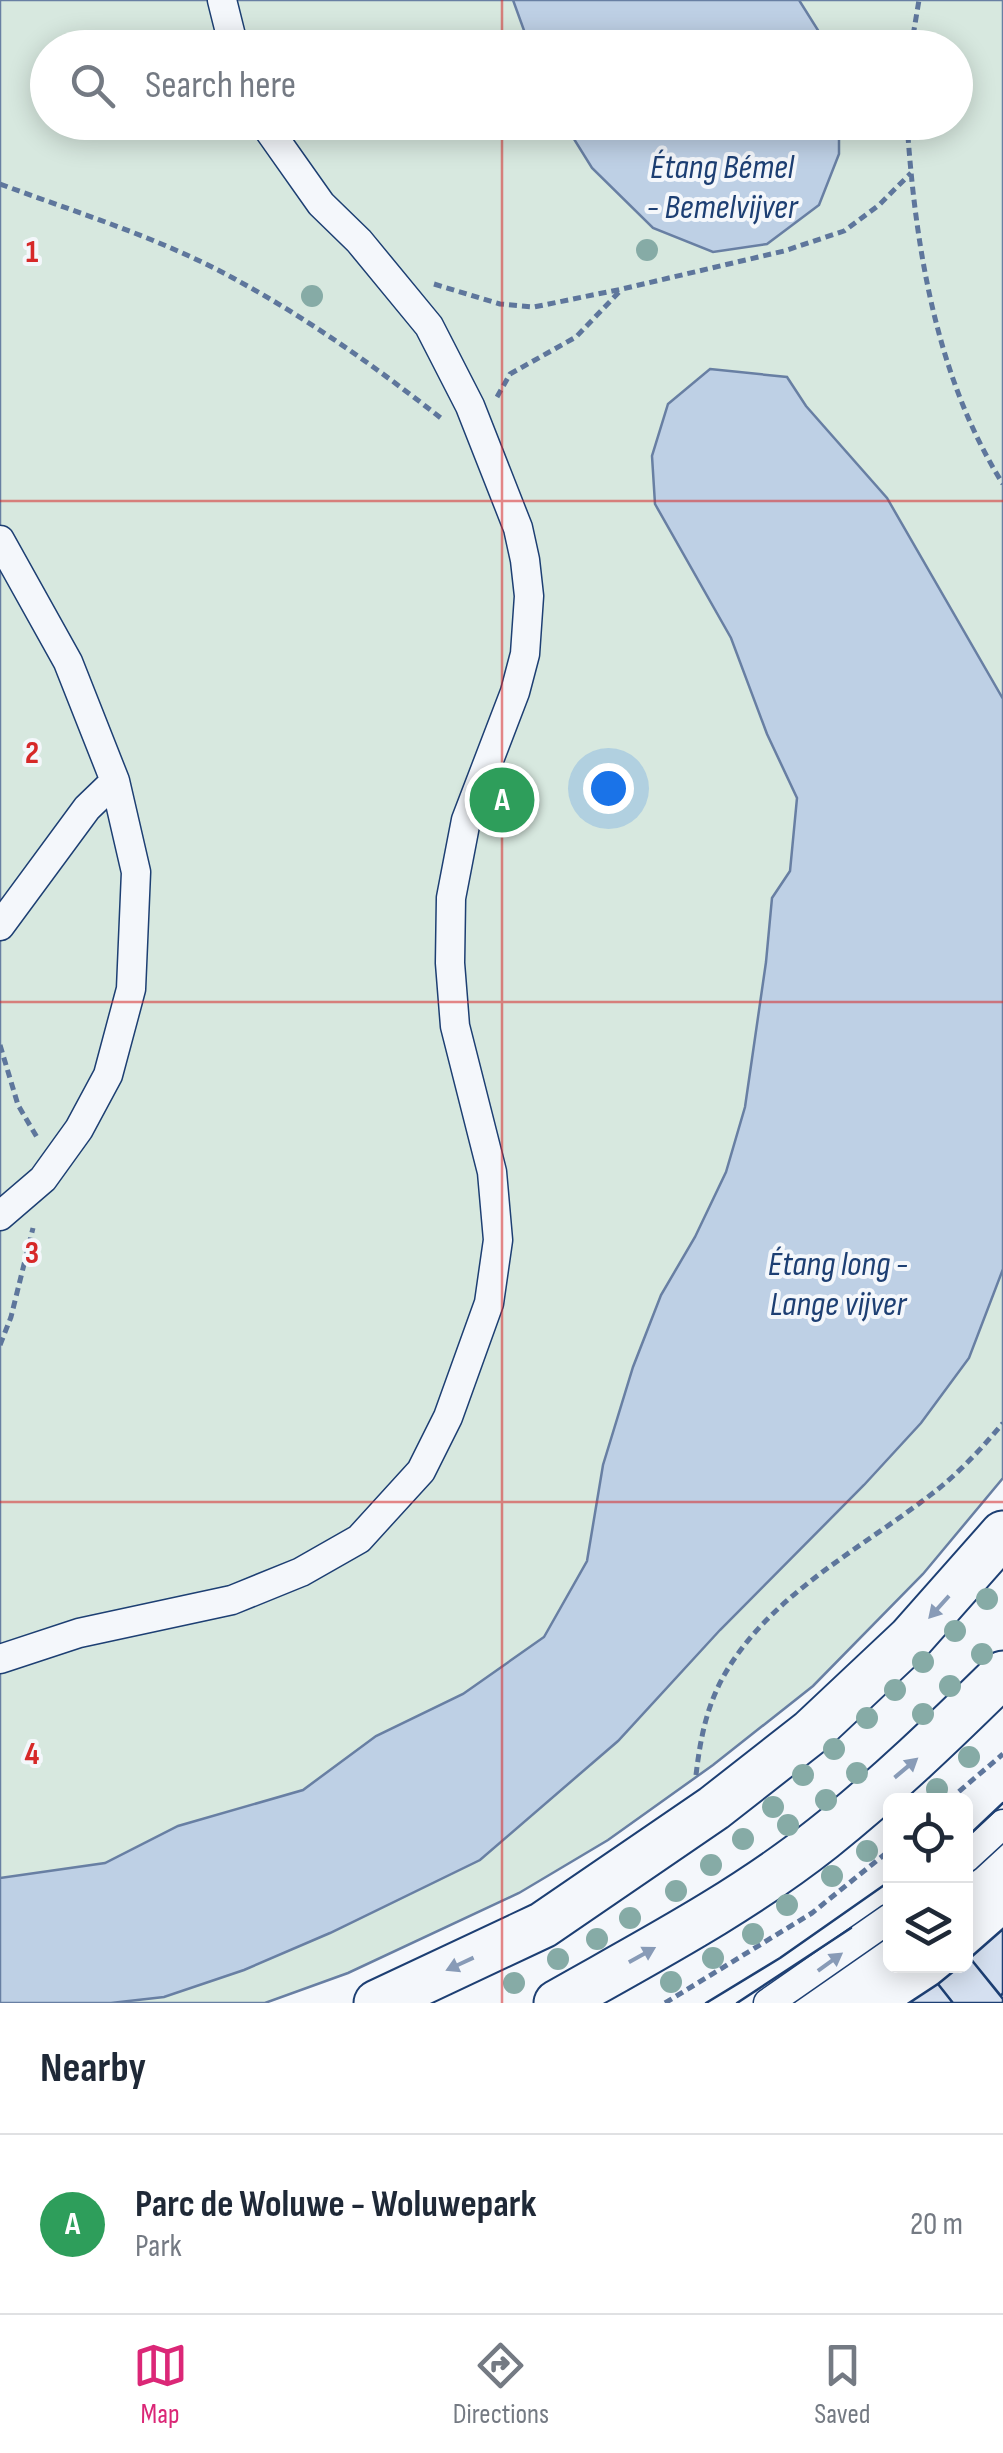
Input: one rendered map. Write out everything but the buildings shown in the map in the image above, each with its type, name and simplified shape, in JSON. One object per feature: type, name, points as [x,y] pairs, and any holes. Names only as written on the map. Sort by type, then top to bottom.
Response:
[{"type":"main road","points":[[377,2003],[543,1926],[714,1808],[811,1732],[912,1638],[1003,1534]]},
{"type":"main road","points":[[557,2003],[696,1925],[820,1841],[926,1751],[1003,1674]]},
{"type":"street","points":[[222,0],[230,30]]},
{"type":"street","points":[[0,1659],[79,1633],[232,1600],[301,1572],[359,1539],[421,1471],[448,1417],[489,1303],[498,1240],[492,1172],[455,1026],[450,964],[451,898],[466,820],[515,692],[525,654],[529,596],[518,528],[470,406],[429,326],[381,267],[321,204],[275,140]]},
{"type":"street","points":[[0,540],[68,662],[116,782],[136,872],[131,989],[108,1075],[79,1129],[50,1170],[0,1216]]},
{"type":"street","points":[[0,926],[87,808],[116,782]]},
{"type":"street","points":[[973,1852],[1003,1824]]},
{"type":"street","points":[[768,2003],[883,1923]]},
{"type":"path","points":[[914,30],[919,0]]},
{"type":"path","points":[[908,140],[925,264],[952,375],[978,439],[1003,484]]},
{"type":"path","points":[[381,267],[500,304],[534,306],[622,289],[844,232],[879,206],[910,173]]},
{"type":"path","points":[[0,184],[160,243],[232,278],[301,318],[393,380],[446,422]]},
{"type":"path","points":[[484,443],[498,393],[510,374],[576,336],[622,289]]},
{"type":"path","points":[[0,1045],[18,1105],[50,1170],[0,1345]]},
{"type":"path","points":[[696,1781],[702,1732],[710,1708],[723,1677],[755,1634],[790,1600],[936,1491],[1003,1423]]},
{"type":"path","points":[[957,1793],[1003,1754]]},
{"type":"path","points":[[665,2003],[812,1913],[883,1856]]},
{"type":"shaded area","points":[[0,0],[1003,0],[1003,1478],[923,1574],[813,1686],[713,1765],[608,1840],[519,1893],[348,1973],[265,2003],[0,2003]]},
{"type":"water","points":[[513,0],[799,0],[818,30],[524,30]]},
{"type":"water","name":"Étang Bémel - Bemelvijver","points":[[575,140],[839,140],[839,154],[819,205],[767,244],[713,252],[653,228],[592,168]]},
{"type":"water","name":"Étang long - Lange vijver","points":[[710,369],[787,377],[806,406],[887,498],[1003,699],[1003,1269],[969,1358],[921,1423],[618,1741],[480,1860],[330,1933],[244,1970],[164,1997],[111,2003],[0,2003],[0,1878],[105,1863],[178,1826],[303,1790],[376,1736],[463,1694],[544,1637],[587,1561],[603,1465],[633,1367],[661,1295],[726,1172],[745,1107],[772,898],[790,871],[797,798],[767,734],[731,638],[655,504],[652,456],[668,404]]},
{"type":"tram line","points":[[973,1831],[1003,1803]]},
{"type":"tram line","points":[[706,2003],[780,1958],[887,1883]]},
{"type":"tram line","points":[[737,2003],[851,1928]]},
{"type":"place","name":"Parc de Woluwe - Woluwepark","points":[[502,800]]}]
